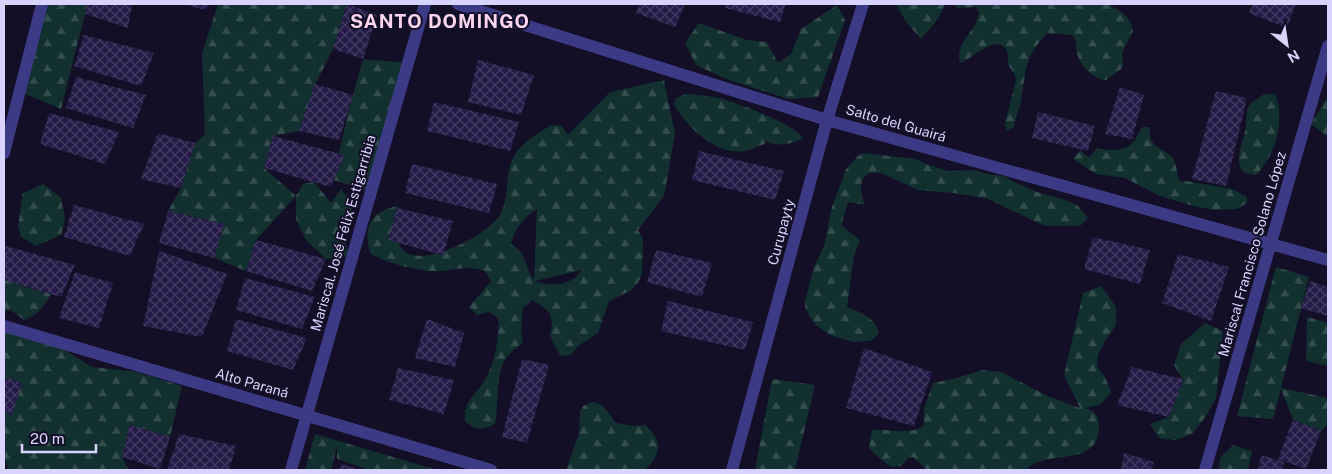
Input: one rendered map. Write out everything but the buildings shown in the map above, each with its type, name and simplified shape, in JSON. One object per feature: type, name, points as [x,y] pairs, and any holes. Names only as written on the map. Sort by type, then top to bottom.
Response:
[{"type":"street","points":[[4,153],[42,4]]},
{"type":"street","name":"Mariscal. José Félix Estigarribia","points":[[291,470],[425,4]]},
{"type":"street","name":"Salto del Guairá","points":[[458,4],[827,120],[1328,260]]},
{"type":"street","name":"Curupayty","points":[[732,470],[827,120],[863,4]]},
{"type":"street","name":"Mariscal Francisco Solano López","points":[[1205,470],[1328,46]]},
{"type":"street","name":"Alto Paraná","points":[[4,326],[491,470]]},
{"type":"green space","points":[[46,4],[87,4],[61,109],[21,92]]},
{"type":"green space","points":[[218,4],[347,4],[333,49],[315,85],[299,131],[273,136],[264,168],[296,196],[256,240],[246,271],[214,258],[224,224],[168,211],[181,188],[195,143],[205,134],[202,53]]},
{"type":"green space","points":[[896,4],[945,4],[938,19],[921,39],[906,22]]},
{"type":"green space","points":[[953,4],[1107,4],[1127,17],[1133,31],[1122,53],[1123,64],[1121,69],[1106,80],[1092,74],[1081,63],[1077,54],[1076,42],[1072,35],[1047,33],[1030,57],[1014,127],[1007,131],[1005,126],[1006,120],[1016,80],[1008,63],[1007,51],[1003,46],[991,45],[960,63],[959,54],[961,47],[975,26],[979,13],[976,7],[957,8]]},
{"type":"green space","points":[[837,5],[845,20],[818,97],[788,99],[726,79],[696,65],[685,43],[699,23],[747,40],[767,42],[778,63],[791,54],[801,29]]},
{"type":"green space","points":[[363,59],[409,63],[373,192],[333,180],[349,109]]},
{"type":"green space","points":[[664,80],[675,134],[664,196],[638,230],[643,239],[642,273],[638,283],[630,291],[609,301],[598,333],[578,346],[571,355],[560,356],[550,336],[552,325],[550,314],[542,306],[532,300],[523,308],[521,331],[523,342],[506,358],[502,365],[495,424],[486,428],[476,428],[465,421],[466,409],[490,369],[497,343],[498,318],[489,312],[477,315],[469,307],[491,281],[485,271],[478,269],[465,268],[428,271],[402,266],[385,260],[371,254],[367,237],[368,229],[375,217],[380,213],[397,206],[401,214],[398,242],[408,254],[421,256],[436,254],[467,241],[482,232],[500,215],[505,200],[512,160],[519,149],[551,125],[562,126],[568,135],[610,92]],"holes":[[[537,209],[534,280],[521,252],[511,244],[520,224]],[[582,270],[573,279],[561,284],[535,281]]]},
{"type":"green space","points":[[686,94],[718,98],[740,105],[779,121],[803,138],[785,144],[765,141],[765,144],[746,151],[724,149],[714,145],[695,131],[680,113],[674,104],[676,98]]},
{"type":"green space","points":[[1264,94],[1275,94],[1279,115],[1277,137],[1269,158],[1263,167],[1256,175],[1248,174],[1241,168],[1239,157],[1248,108]]},
{"type":"green space","points":[[1328,96],[1328,137],[1311,124]]},
{"type":"green space","points":[[1143,127],[1149,127],[1153,143],[1172,157],[1181,182],[1186,181],[1232,189],[1247,197],[1247,203],[1237,209],[1215,210],[1193,206],[1160,196],[1125,178],[1096,174],[1073,159],[1081,150],[1090,157],[1097,148],[1107,150],[1123,149],[1132,144]]},
{"type":"green space","points":[[863,153],[916,159],[949,171],[976,170],[987,174],[1004,176],[1037,192],[1077,205],[1088,218],[1080,226],[1045,226],[988,199],[954,193],[918,190],[881,173],[869,173],[861,184],[865,205],[848,202],[841,225],[860,240],[854,256],[847,307],[872,320],[879,334],[870,341],[854,342],[832,336],[817,326],[810,317],[805,307],[805,301],[814,267],[824,246],[832,207],[846,169]]},
{"type":"green space","points":[[314,182],[331,203],[341,189],[353,206],[342,230],[349,256],[326,259],[306,240],[296,219],[296,196],[303,184]]},
{"type":"green space","points":[[43,184],[61,198],[65,219],[61,235],[36,246],[21,237],[18,226],[23,193]]},
{"type":"green space","points":[[1276,267],[1309,277],[1281,388],[1328,398],[1328,424],[1321,431],[1293,420],[1281,389],[1273,419],[1237,416]]},
{"type":"green space","points":[[4,277],[26,287],[51,294],[40,310],[24,320],[11,310],[4,311]]},
{"type":"green space","points":[[1101,286],[1116,307],[1116,325],[1098,355],[1097,367],[1105,377],[1111,392],[1100,405],[1084,408],[1091,410],[1099,421],[1098,434],[1094,444],[1087,451],[1044,460],[1026,470],[927,470],[913,457],[908,458],[901,466],[891,467],[869,448],[872,430],[912,431],[924,426],[924,409],[933,383],[983,370],[1001,372],[1050,397],[1080,408],[1064,375],[1083,293]]},
{"type":"green space","points":[[1307,317],[1328,323],[1328,366],[1306,361]]},
{"type":"green space","points":[[1205,323],[1223,331],[1216,398],[1206,416],[1192,434],[1176,440],[1159,438],[1150,424],[1169,417],[1183,380],[1174,365],[1181,344]]},
{"type":"green space","points":[[4,332],[44,337],[92,367],[137,372],[182,386],[170,437],[130,425],[122,457],[129,470],[8,470],[6,460],[4,460]]},
{"type":"green space","points":[[772,379],[815,385],[795,470],[755,470]]},
{"type":"green space","points":[[592,402],[603,407],[616,423],[634,426],[645,425],[651,431],[655,436],[658,447],[655,458],[646,469],[566,470],[579,434],[580,412],[583,406]]},
{"type":"green space","points":[[315,434],[437,470],[370,470],[337,459],[337,446],[331,470],[305,470]]},
{"type":"green space","points":[[1233,445],[1252,451],[1248,470],[1219,470],[1220,458]]},
{"type":"district","name":"SANTO DOMINGO","points":[[440,21]]}]
